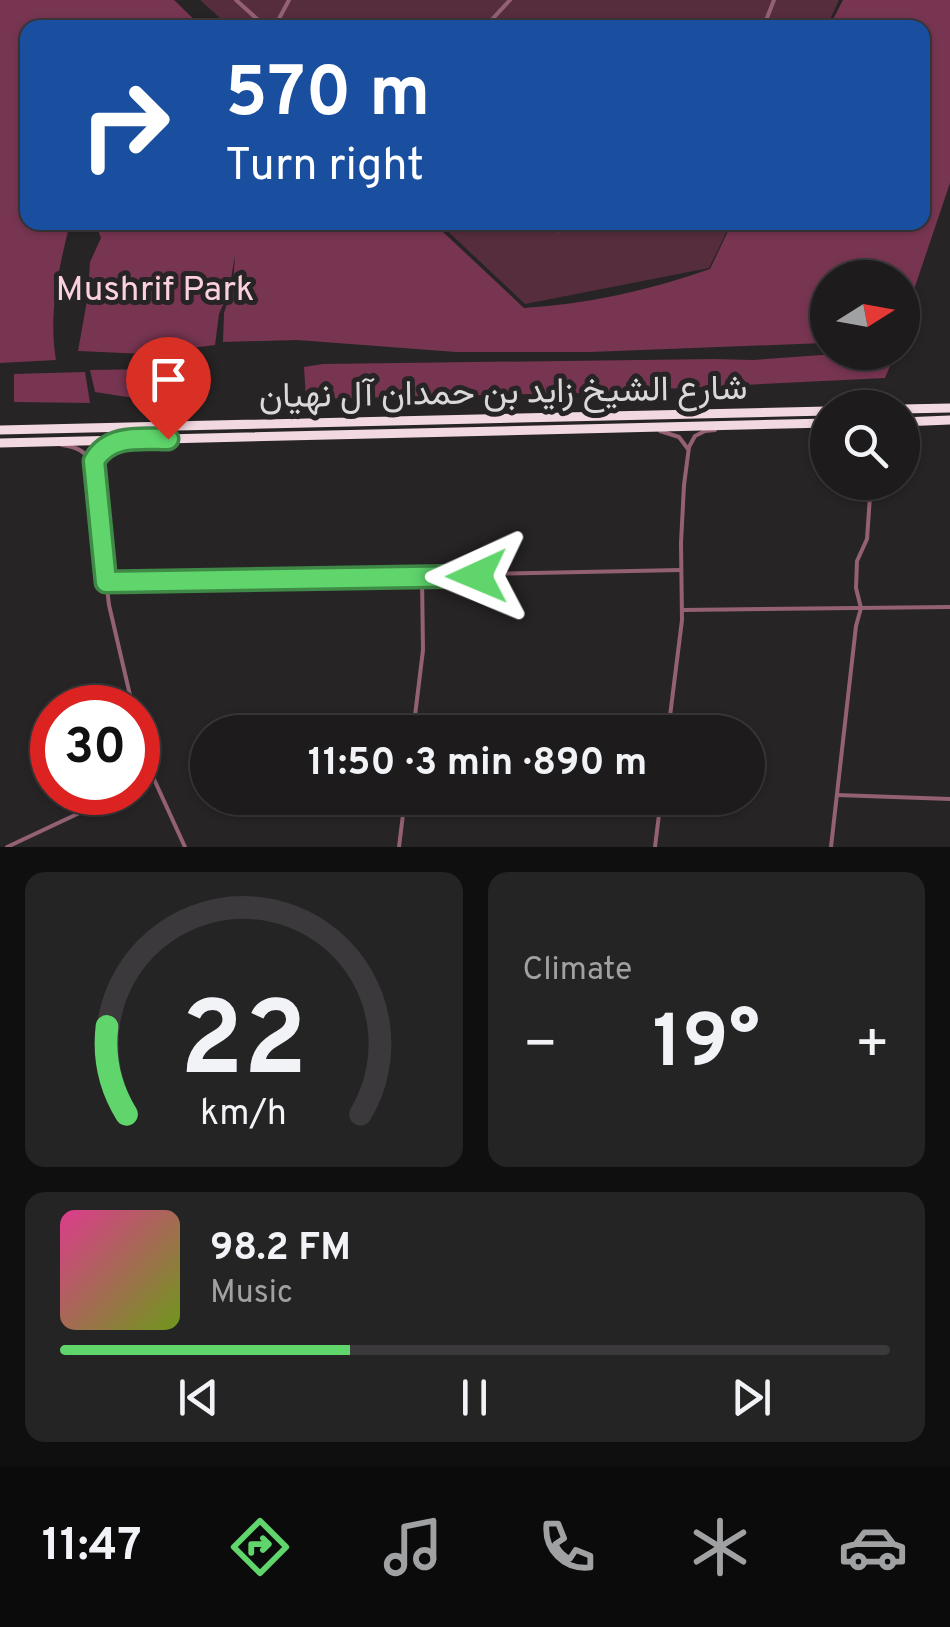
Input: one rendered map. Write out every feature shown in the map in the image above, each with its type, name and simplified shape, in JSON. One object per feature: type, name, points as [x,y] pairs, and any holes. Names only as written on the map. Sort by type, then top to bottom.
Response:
[{"type":"highway","points":[[920,409],[950,408]]},
{"type":"highway","name":"شارع الشيخ زايد بن حمدان آل نهيان","points":[[0,430],[810,411]]},
{"type":"highway","points":[[920,421],[950,423]]},
{"type":"highway","name":"شارع الشيخ زايد بن حمدان آل نهيان","points":[[0,442],[810,424]]},
{"type":"street","points":[[236,0],[260,20]]},
{"type":"street","points":[[491,20],[510,0]]},
{"type":"street","points":[[670,715],[682,610],[682,515],[688,454],[700,432],[731,426]]},
{"type":"street","points":[[631,428],[674,434],[686,444],[688,454]]},
{"type":"street","points":[[124,440],[102,450],[94,468],[111,617],[127,685]]},
{"type":"street","points":[[32,442],[74,446],[84,452],[94,468]]},
{"type":"street","points":[[831,847],[856,626],[862,608],[856,595],[858,556],[866,539],[869,500]]},
{"type":"street","points":[[106,582],[681,570]]},
{"type":"street","points":[[415,715],[422,660],[422,577]]},
{"type":"street","points":[[682,610],[950,607]]},
{"type":"street","points":[[160,792],[186,847]]},
{"type":"street","points":[[837,795],[950,798]]},
{"type":"street","points":[[7,847],[75,815]]},
{"type":"street","points":[[399,847],[403,815]]},
{"type":"street","points":[[655,847],[659,815]]},
{"type":"shaded area","points":[[200,0],[839,0],[830,20],[222,20]]},
{"type":"shaded area","points":[[446,230],[728,230],[709,268],[525,304]]},
{"type":"green space","name":"Mushrif Park","points":[[0,0],[174,0],[195,20],[20,20],[20,230],[68,230],[54,308],[56,360],[0,363]]},
{"type":"green space","name":"Mushrif Park","points":[[843,0],[950,0],[950,183],[920,272],[920,260],[810,260],[810,344],[590,352],[456,352],[297,340],[223,342],[235,255],[215,345],[145,354],[78,351],[90,262],[101,238],[98,230],[441,230],[524,308],[618,295],[710,269],[729,230],[930,230],[930,20],[833,20]]},
{"type":"green space","points":[[810,356],[810,370],[888,370],[885,378],[581,393],[306,399],[304,367],[323,364],[753,360]]},
{"type":"green space","points":[[160,369],[209,376],[206,401],[153,401],[95,392],[90,370]]},
{"type":"green space","points":[[85,372],[90,403],[14,402],[14,374]]},
{"type":"route","points":[[168,439],[124,440],[107,446],[94,461],[106,582],[477,576]]}]
